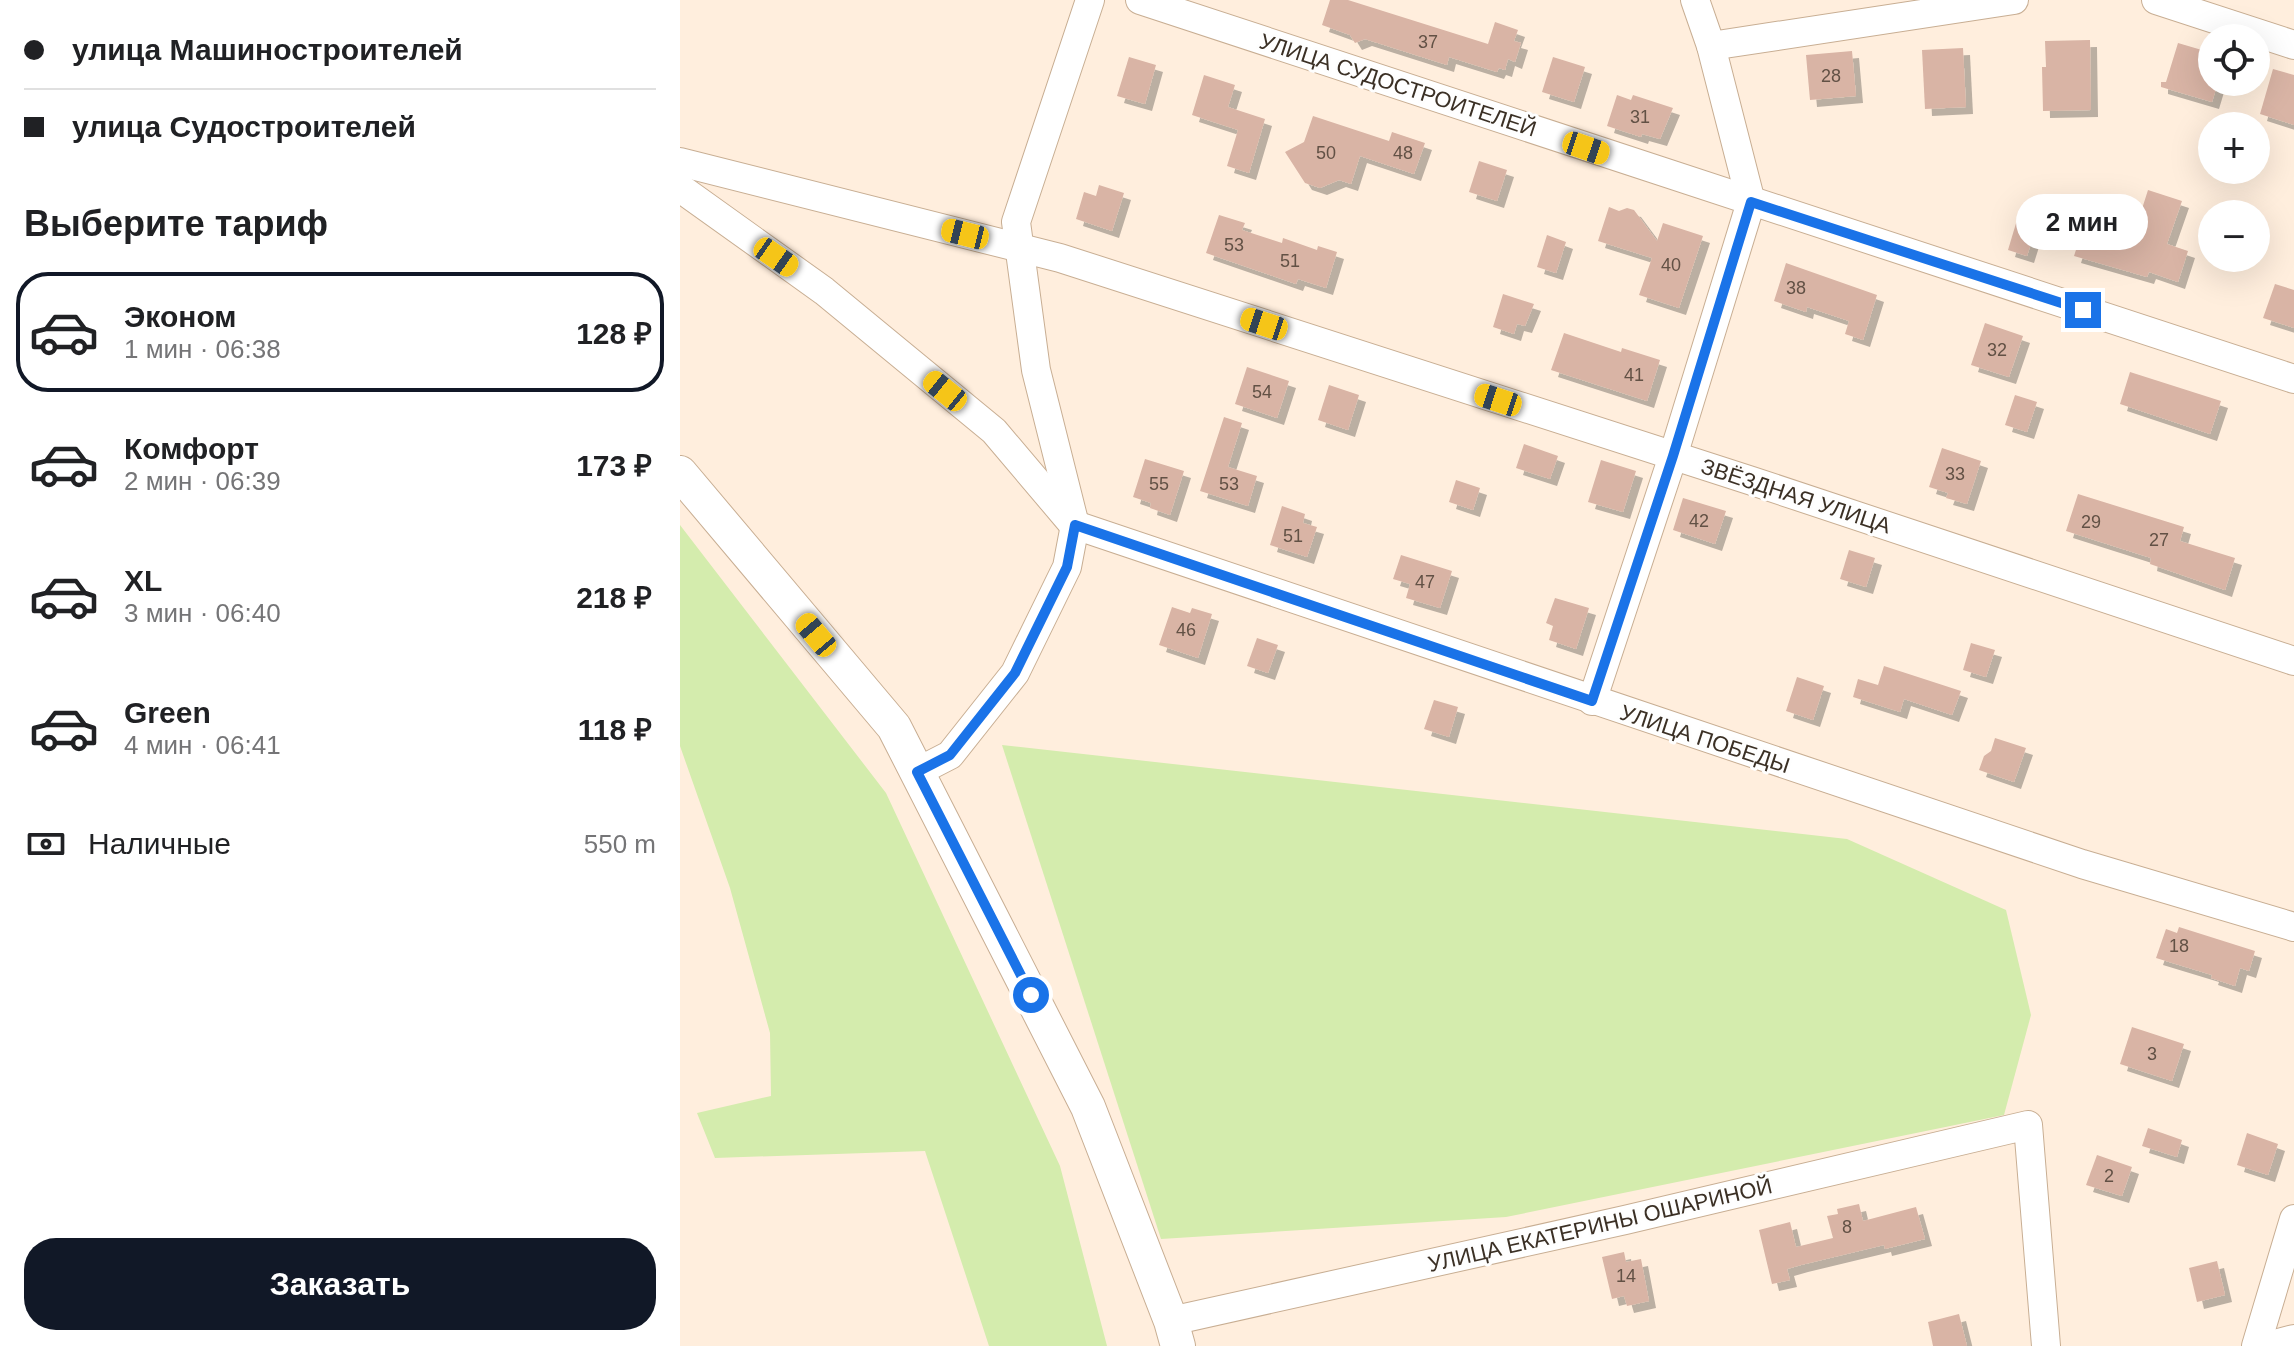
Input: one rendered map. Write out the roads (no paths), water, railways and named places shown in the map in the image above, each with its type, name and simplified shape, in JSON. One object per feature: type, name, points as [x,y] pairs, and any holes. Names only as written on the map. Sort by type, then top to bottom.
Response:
[{"type":"street","points":[[917,772],[950,755],[1015,673],[1067,567],[1075,525],[1036,370],[1016,222],[1090,0]]},
{"type":"street","name":"УЛИЦА СУДОСТРОИТЕЛЕЙ","points":[[1141,0],[2294,379]]},
{"type":"street","points":[[1592,701],[1673,456],[1751,202],[1711,46],[1695,0]]},
{"type":"street","points":[[1711,46],[2014,0]]},
{"type":"street","points":[[2156,0],[2294,45]]},
{"type":"street","name":"ЗВЁЗДНАЯ УЛИЦА","points":[[680,162],[1060,258],[2294,661]]},
{"type":"street","points":[[680,188],[824,291],[994,431],[1075,525]]},
{"type":"street","points":[[680,473],[894,727],[1088,1107],[1175,1334]]},
{"type":"street","name":"УЛИЦА ПОБЕДЫ","points":[[1075,525],[2082,864],[2294,927]]},
{"type":"street","name":"УЛИЦА ЕКАТЕРИНЫ ОШАРИНОЙ","points":[[1175,1334],[1625,1220],[2028,1125],[2046,1346]]},
{"type":"street","points":[[2256,1346],[2294,1219]]},
{"type":"street","points":[[2267,1346],[2294,1339]]}]
